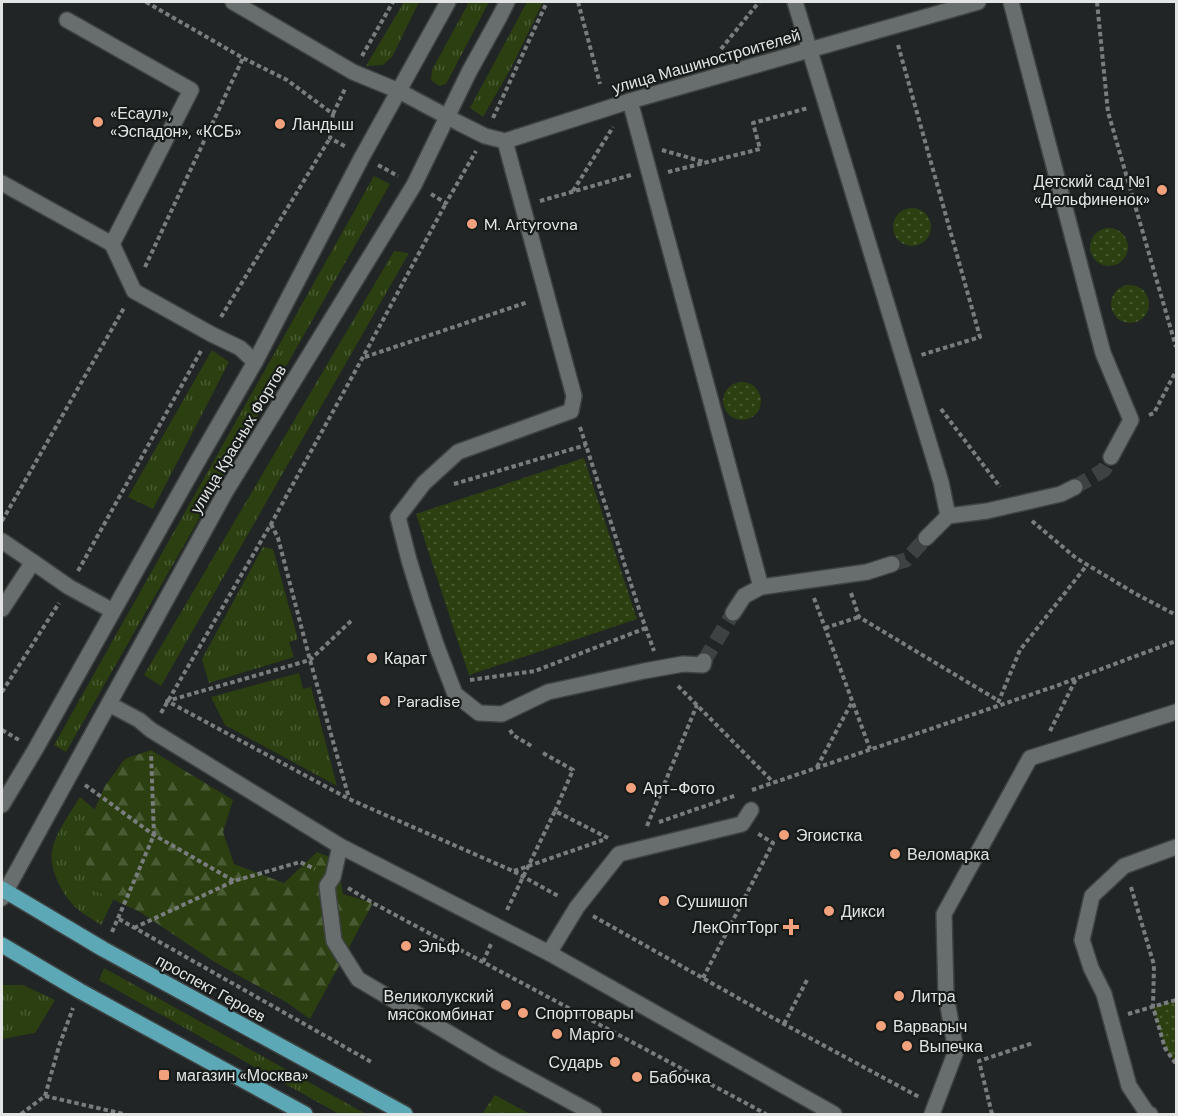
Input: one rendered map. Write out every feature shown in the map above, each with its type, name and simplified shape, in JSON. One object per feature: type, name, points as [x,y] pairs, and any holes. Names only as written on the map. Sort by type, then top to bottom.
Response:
[{"type":"main road","name":"проспект Героев","points":[[3,893],[405,1114]]},
{"type":"main road","points":[[2,945],[80,991],[305,1114]]},
{"type":"street","points":[[233,2],[353,72],[399,91],[485,136],[505,141],[574,396],[571,411],[458,452],[424,483],[398,517],[409,560],[437,647],[455,694],[479,713],[502,714],[548,692],[683,664],[703,665],[704,661]]},
{"type":"street","name":"улица Красных Фортов","points":[[2,805],[255,362],[362,156],[448,2]]},
{"type":"street","name":"улица Красных Фортов","points":[[3,893],[110,704],[226,491],[414,185],[469,72],[507,2]]},
{"type":"street","points":[[795,2],[941,482],[948,516]]},
{"type":"street","name":"улица Машиностроителей","points":[[505,141],[630,101],[978,2]]},
{"type":"street","points":[[1011,2],[1103,353],[1131,420],[1111,457]]},
{"type":"street","points":[[67,20],[191,90],[112,244]]},
{"type":"street","points":[[630,101],[761,587]]},
{"type":"street","points":[[2,183],[112,244],[134,291],[240,348],[255,362]]},
{"type":"street","points":[[926,538],[948,516],[1014,505],[1061,494],[1075,487]]},
{"type":"street","points":[[2,541],[69,587],[113,611]]},
{"type":"street","points":[[2,609],[33,562]]},
{"type":"street","points":[[733,613],[744,596],[761,587],[867,572],[892,564]]},
{"type":"street","points":[[110,704],[340,846],[549,953],[834,1114]]},
{"type":"street","points":[[934,1111],[956,1050],[946,995],[944,914],[1030,758],[1176,712]]},
{"type":"street","points":[[549,953],[577,907],[620,854],[742,824],[751,810]]},
{"type":"street","points":[[340,846],[333,877],[327,886],[334,941],[358,979],[496,1061],[594,1114]]},
{"type":"street","points":[[1150,1114],[1147,1113],[1129,1086],[1104,994],[1091,968],[1082,940],[1092,896],[1124,866],[1176,847]]},
{"type":"path","points":[[2,692],[69,587],[211,334],[330,138],[333,114],[286,80],[146,2]]},
{"type":"path","points":[[103,949],[119,919],[154,835],[151,730],[271,524],[485,136],[547,2]]},
{"type":"path","points":[[579,2],[600,84]]},
{"type":"path","points":[[721,49],[759,2]]},
{"type":"path","points":[[1098,2],[1108,111],[1176,347]]},
{"type":"path","points":[[892,26],[980,337],[904,360]]},
{"type":"path","points":[[2,520],[134,291],[243,58]]},
{"type":"path","points":[[572,192],[630,101]]},
{"type":"path","points":[[522,206],[572,192],[760,149],[753,123],[825,103]]},
{"type":"path","points":[[330,138],[446,203]]},
{"type":"path","points":[[642,144],[706,162]]},
{"type":"path","points":[[363,357],[546,297]]},
{"type":"path","points":[[1131,420],[1154,413],[1176,371]]},
{"type":"path","points":[[572,404],[661,668],[773,782]]},
{"type":"path","points":[[939,405],[1014,505],[1076,558],[1176,615]]},
{"type":"path","points":[[445,487],[586,444]]},
{"type":"path","points":[[271,524],[278,538],[349,799]]},
{"type":"path","points":[[997,706],[1020,650],[1087,565]]},
{"type":"path","points":[[845,575],[859,617],[999,701]]},
{"type":"path","points":[[808,580],[870,749]]},
{"type":"path","points":[[825,628],[859,617]]},
{"type":"path","points":[[167,701],[310,660],[351,621]]},
{"type":"path","points":[[467,681],[536,671],[646,628]]},
{"type":"path","points":[[637,829],[997,706],[1176,641]]},
{"type":"path","points":[[1038,756],[1076,678]]},
{"type":"path","points":[[167,701],[349,799],[513,871],[934,1111]]},
{"type":"path","points":[[817,768],[852,702]]},
{"type":"path","points":[[647,826],[697,705]]},
{"type":"path","points":[[528,866],[573,770],[543,753]]},
{"type":"path","points":[[82,783],[154,835],[234,881]]},
{"type":"path","points":[[513,871],[609,838],[555,811]]},
{"type":"path","points":[[703,978],[773,843],[742,824]]},
{"type":"path","points":[[135,928],[234,881],[300,862],[333,877],[360,896],[766,1114]]},
{"type":"path","points":[[1124,866],[1154,965],[1153,1007],[1165,1048],[1176,1064]]},
{"type":"path","points":[[119,919],[373,1063]]},
{"type":"path","points":[[784,1024],[789,1015],[807,980],[801,993],[784,1024]]},
{"type":"path","points":[[1124,1016],[1176,1000]]},
{"type":"path","points":[[992,1114],[980,1061],[1033,1044]]},
{"type":"path","points":[[21,1114],[45,1096],[59,1046]]},
{"type":"path","points":[[45,1096],[124,1114]]},
{"type":"green space","points":[[404,2],[419,2],[392,57],[383,65],[366,66]]},
{"type":"green space","points":[[469,2],[489,2],[446,84],[439,86],[431,80],[432,70]]},
{"type":"green space","points":[[527,2],[543,2],[511,68],[483,117],[470,108]]},
{"type":"green space","points":[[374,176],[390,184],[66,752],[54,745]]},
{"type":"green space","points":[[912,208],[925,214],[931,227],[925,240],[912,246],[899,240],[893,227],[899,214]]},
{"type":"green space","points":[[1109,228],[1122,234],[1128,247],[1122,260],[1109,266],[1096,260],[1090,247],[1096,234]]},
{"type":"green space","points":[[394,251],[409,253],[161,686],[144,675]]},
{"type":"green space","points":[[1130,285],[1143,291],[1149,304],[1143,317],[1130,323],[1117,317],[1111,304],[1117,291]]},
{"type":"green space","points":[[212,350],[229,362],[153,509],[128,497]]},
{"type":"green space","points":[[742,382],[755,388],[761,401],[755,414],[742,420],[729,414],[723,401],[729,388]]},
{"type":"green space","points":[[584,458],[637,619],[469,675],[416,514]]},
{"type":"green space","points":[[263,547],[273,549],[298,639],[289,642],[294,657],[209,683],[202,659]]},
{"type":"green space","points":[[299,673],[303,689],[311,687],[337,786],[225,725],[211,697]]},
{"type":"green space","points":[[151,750],[233,800],[223,832],[234,864],[284,883],[317,852],[337,860],[343,894],[373,903],[310,1019],[286,1002],[213,961],[140,912],[95,891],[79,845],[105,786],[125,759]]},
{"type":"green space","points":[[80,797],[139,847],[101,925],[80,912],[69,900],[56,878],[52,862],[55,840]]},
{"type":"green space","points":[[104,968],[366,1114],[339,1114],[99,980]]},
{"type":"green space","points":[[2,985],[23,985],[55,1000],[35,1033],[2,1039]]},
{"type":"green space","points":[[1176,1000],[1176,1064],[1165,1048],[1153,1007]]},
{"type":"green space","points":[[495,1095],[530,1114],[482,1114]]},
{"type":"tunnel","points":[[1075,487],[1104,470],[1111,457]]},
{"type":"tunnel","points":[[892,564],[906,560],[926,538]]},
{"type":"tunnel","points":[[704,661],[733,613]]},
{"type":"place","name":"«Есаул», «Эспадон», «КСБ»","points":[[98,122]]},
{"type":"place","name":"Ландыш","points":[[280,124]]},
{"type":"place","name":"Детский сад №1 «Дельфиненок»","points":[[1162,190]]},
{"type":"place","name":"M. Artyrovna","points":[[472,224]]},
{"type":"place","name":"Карат","points":[[372,658]]},
{"type":"place","name":"Paradise","points":[[385,701]]},
{"type":"place","name":"Арт-Фото","points":[[631,788]]},
{"type":"place","name":"Эгоистка","points":[[784,835]]},
{"type":"place","name":"Веломарка","points":[[895,854]]},
{"type":"place","name":"Сушишоп","points":[[664,901]]},
{"type":"place","name":"Дикси","points":[[829,911]]},
{"type":"place","name":"ЛекОптТорг","points":[[791,927]]},
{"type":"place","name":"Эльф","points":[[406,946]]},
{"type":"place","name":"Литра","points":[[899,996]]},
{"type":"place","name":"Великолукский мясокомбинат","points":[[506,1005]]},
{"type":"place","name":"Спорттовары","points":[[523,1013]]},
{"type":"place","name":"Варварыч","points":[[881,1026]]},
{"type":"place","name":"Марго","points":[[557,1034]]},
{"type":"place","name":"Выпечка","points":[[907,1046]]},
{"type":"place","name":"Сударь","points":[[615,1062]]},
{"type":"place","name":"магазин «Москва»","points":[[164,1075]]},
{"type":"place","name":"Бабочка","points":[[637,1077]]}]
